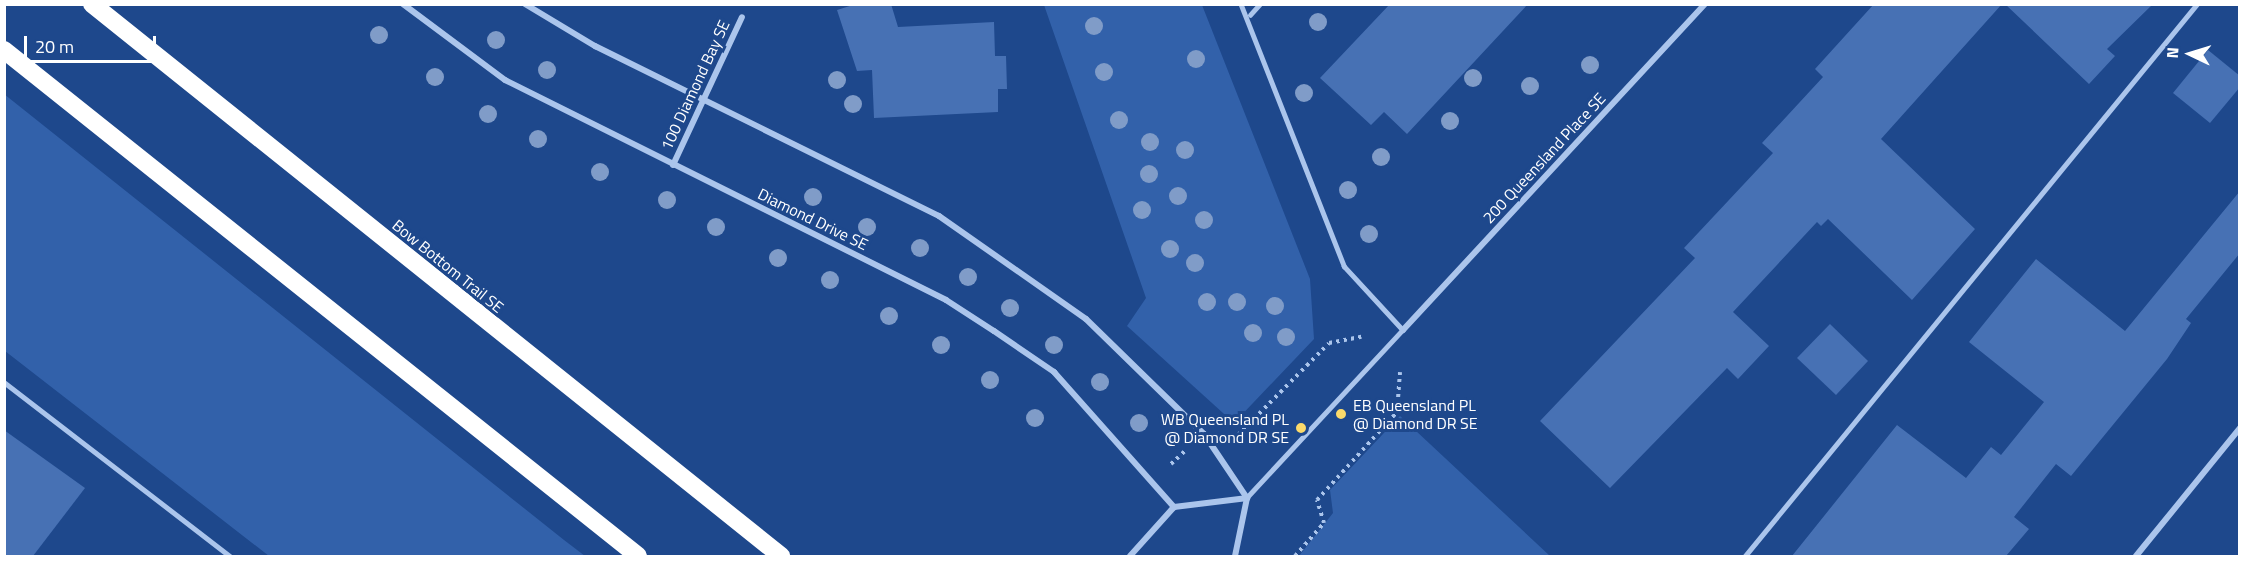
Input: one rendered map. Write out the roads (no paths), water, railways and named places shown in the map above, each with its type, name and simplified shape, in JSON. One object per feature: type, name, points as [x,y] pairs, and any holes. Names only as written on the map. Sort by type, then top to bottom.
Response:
[{"type":"highway","name":"Bow Bottom Trail SE","points":[[92,4],[781,556]]},
{"type":"highway","points":[[4,50],[638,556]]},
{"type":"street","name":"Diamond Drive SE","points":[[404,4],[505,81],[946,300],[994,331],[1054,372],[1174,507]]},
{"type":"street","points":[[525,4],[701,99],[939,216],[1086,319],[1204,434],[1247,498],[1235,556]]},
{"type":"street","name":"200 Queensland Place SE","points":[[1403,330],[1706,4]]},
{"type":"street","name":"100 Diamond Bay SE","points":[[673,165],[701,99],[741,17]]},
{"type":"street","points":[[2136,556],[2240,428]]},
{"type":"street","points":[[1130,556],[1174,507],[1247,498]]},
{"type":"lane","points":[[1241,4],[1250,15],[1344,266],[1403,330],[1247,498]]},
{"type":"lane","points":[[1250,15],[1260,4]]},
{"type":"lane","points":[[1745,556],[2197,4]]},
{"type":"lane","points":[[4,382],[230,556]]},
{"type":"place","name":"EB Queensland PL @ Diamond DR SE","points":[[1341,414]]},
{"type":"place","name":"WB Queensland PL @ Diamond DR SE","points":[[1301,428]]}]
